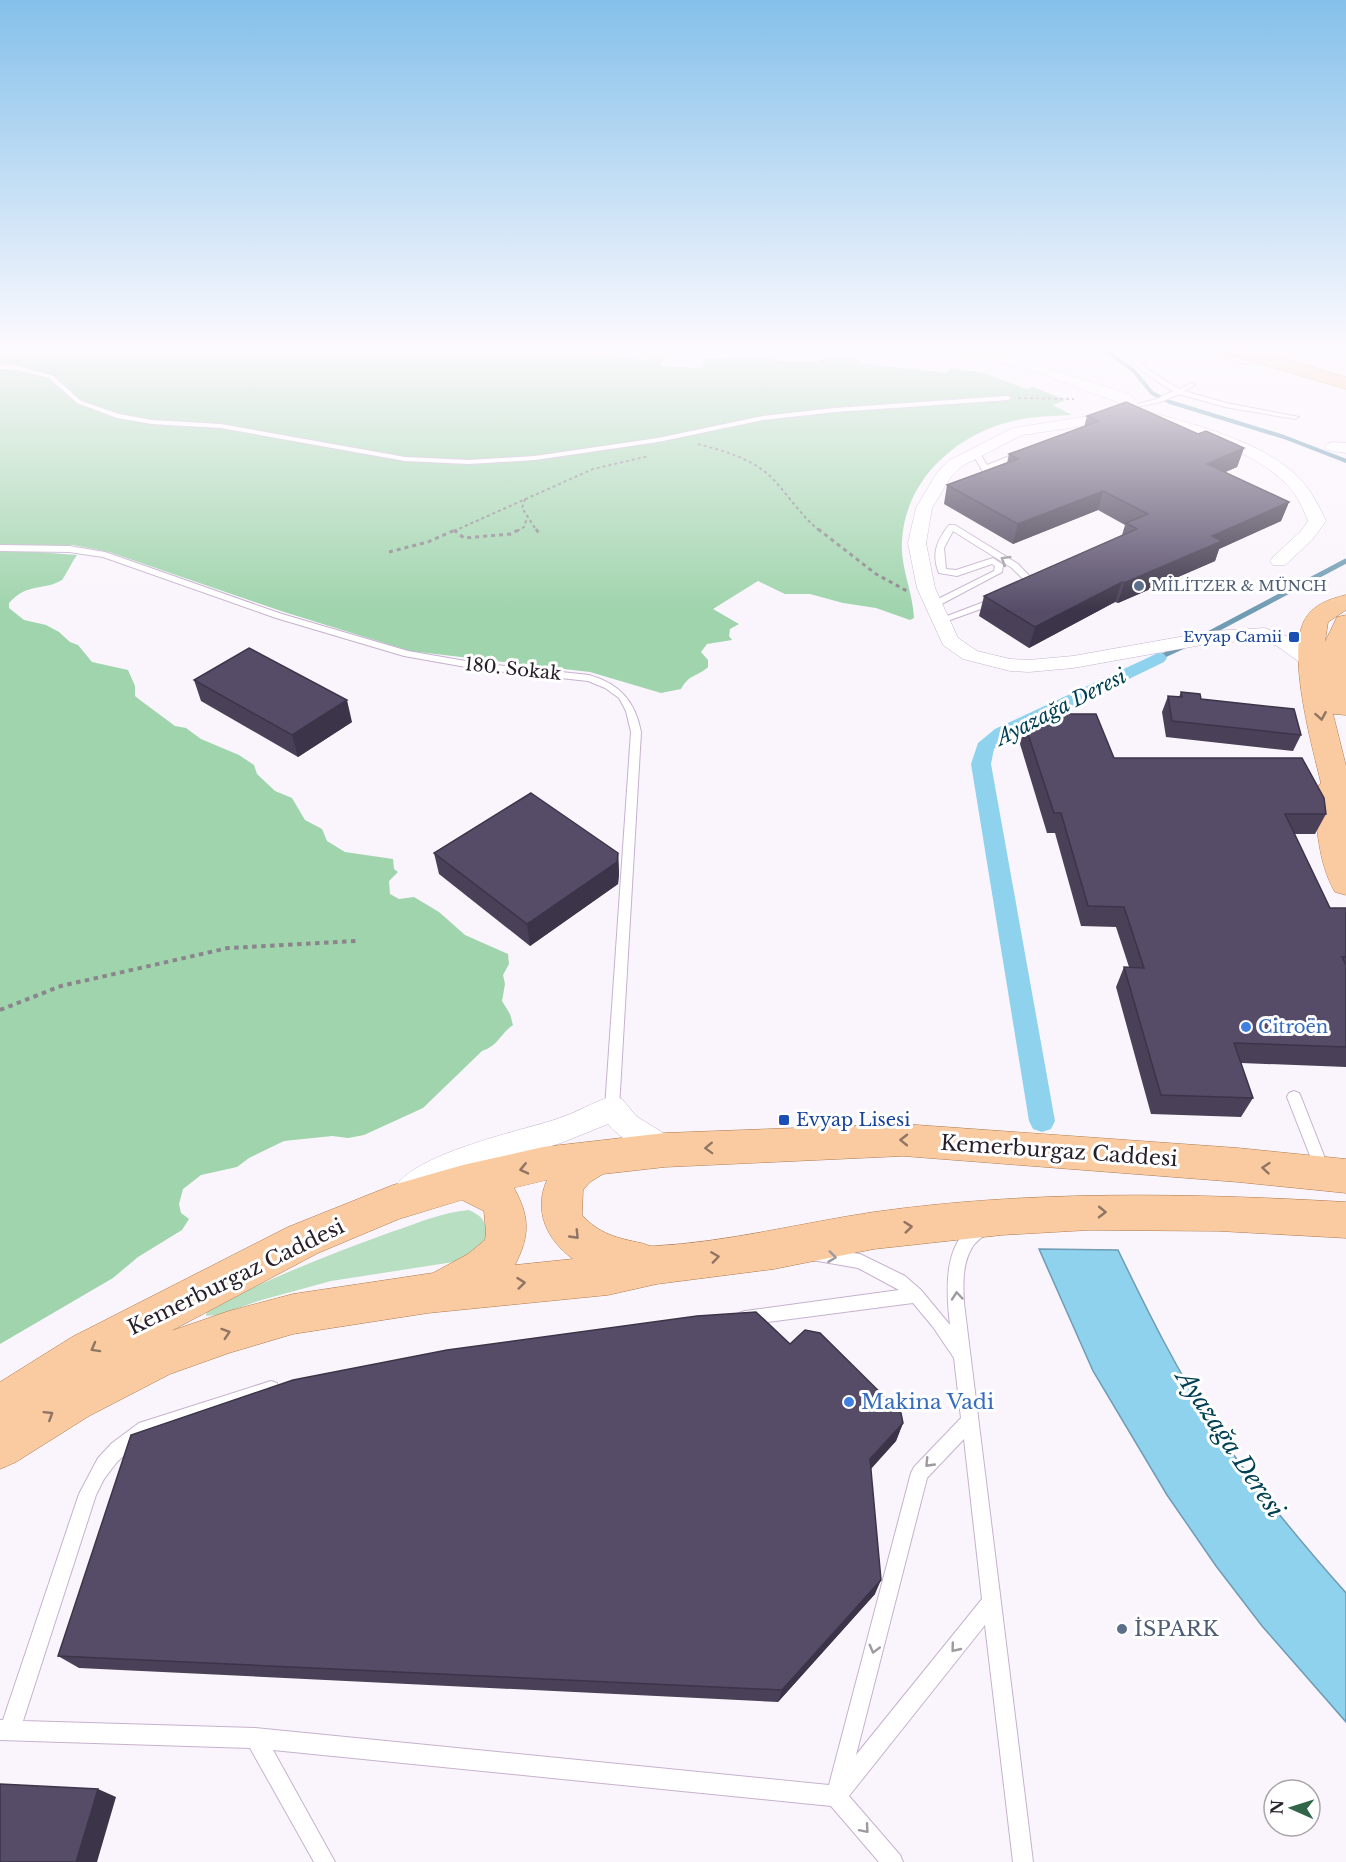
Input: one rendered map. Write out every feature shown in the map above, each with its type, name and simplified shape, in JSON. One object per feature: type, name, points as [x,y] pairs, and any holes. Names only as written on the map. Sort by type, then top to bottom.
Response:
[{"type":"main road","points":[[1346,602],[1334,606],[1317,619],[1314,627],[1312,662],[1331,770],[1346,816]]},
{"type":"main road","points":[[1344,721],[1335,667],[1340,630],[1346,622]]},
{"type":"main road","points":[[1331,770],[1328,802],[1332,832],[1346,884]]},
{"type":"main road","name":"Kemerburgaz Caddesi","points":[[0,1408],[88,1352],[303,1240],[393,1203],[463,1182],[543,1164],[665,1150],[903,1140],[1339,1174]]},
{"type":"main road","points":[[598,1157],[572,1173],[563,1190],[559,1212],[571,1234],[589,1248],[615,1257],[657,1265]]},
{"type":"main road","points":[[428,1293],[484,1268],[501,1253],[508,1235],[504,1211],[498,1197],[463,1182]]},
{"type":"main road","name":"Kemerburgaz Caddesi","points":[[0,1446],[73,1400],[159,1357],[293,1314],[428,1293],[608,1275],[657,1265],[774,1250],[874,1231],[1002,1217],[1089,1212],[1219,1214],[1333,1224]]},
{"type":"street","points":[[1007,437],[956,463],[944,474],[935,496],[924,508],[917,543],[920,566],[941,626],[950,642],[970,655],[1010,665],[1029,666],[1073,662],[1159,643],[1238,632],[1314,627]]},
{"type":"street","points":[[1211,437],[1264,461],[1289,477],[1308,500],[1317,520],[1306,536],[1279,561]]},
{"type":"street","points":[[1238,632],[1265,634],[1276,638],[1312,662]]},
{"type":"street","points":[[393,1203],[421,1180],[451,1164],[565,1130],[612,1108],[626,1125],[665,1150]]},
{"type":"lane","points":[[282,437],[405,459],[469,462],[535,458],[672,437]]},
{"type":"lane","points":[[975,452],[988,478],[975,485]]},
{"type":"lane","points":[[985,468],[1026,453]]},
{"type":"lane","points":[[933,605],[998,572],[999,565],[993,561],[957,573],[942,571],[938,558],[940,540],[952,527],[1015,566],[1035,586],[1024,590]]},
{"type":"lane","name":"180. Sokak","points":[[0,548],[69,549],[105,555],[279,616],[380,648],[450,662],[589,678],[617,691],[631,709],[636,732],[612,1108]]},
{"type":"lane","points":[[941,626],[1003,598]]},
{"type":"lane","points":[[1294,1097],[1339,1174]]},
{"type":"lane","points":[[1002,1217],[979,1229],[961,1250],[955,1277],[962,1354],[1023,1862]]},
{"type":"lane","points":[[774,1250],[860,1261],[900,1281],[916,1295],[962,1354]]},
{"type":"lane","points":[[734,1320],[916,1295]]},
{"type":"lane","points":[[285,1386],[252,1394],[145,1428],[128,1438],[107,1458],[88,1494],[5,1730],[255,1738],[836,1796],[893,1862]]},
{"type":"lane","points":[[836,1796],[920,1473],[970,1421]]},
{"type":"lane","points":[[836,1796],[992,1602]]},
{"type":"lane","points":[[255,1738],[325,1862]]},
{"type":"path","points":[[389,552],[428,542],[593,469],[671,450],[674,444],[672,437]]},
{"type":"path","points":[[672,437],[736,455],[771,477],[807,521],[876,574],[933,605]]},
{"type":"path","points":[[525,498],[522,508],[540,536]]},
{"type":"path","points":[[454,530],[464,538],[511,534],[524,526],[527,518]]},
{"type":"path","points":[[0,1010],[61,986],[228,948],[356,941]]},
{"type":"green space","points":[[0,437],[972,437],[939,461],[924,478],[905,518],[902,551],[914,618],[910,620],[876,608],[843,603],[810,594],[785,594],[758,581],[713,609],[739,624],[730,629],[729,636],[732,640],[707,644],[701,652],[708,660],[708,667],[690,678],[681,689],[661,693],[590,672],[410,651],[284,612],[109,552],[73,545],[42,546],[37,552],[77,555],[62,580],[23,592],[9,603],[9,608],[24,620],[46,625],[59,632],[70,642],[78,645],[92,662],[128,670],[135,686],[135,696],[175,726],[186,728],[201,739],[239,755],[254,765],[257,774],[275,791],[292,798],[305,820],[322,829],[327,841],[345,852],[393,859],[394,869],[398,872],[389,881],[390,894],[399,899],[414,897],[439,912],[465,935],[508,954],[509,964],[503,975],[505,984],[502,1001],[510,1014],[513,1025],[492,1046],[482,1051],[423,1108],[364,1135],[284,1141],[249,1158],[237,1167],[201,1175],[183,1189],[179,1204],[181,1213],[189,1219],[182,1230],[138,1257],[113,1278],[0,1344]]},
{"type":"green space","points":[[469,1210],[484,1221],[486,1235],[483,1248],[460,1261],[331,1281],[258,1301],[218,1315],[206,1316],[207,1310],[276,1277],[323,1258],[431,1218]]},
{"type":"water","points":[[1039,1249],[1118,1250],[1151,1318],[1200,1406],[1277,1512],[1346,1593],[1346,1722],[1262,1626],[1216,1566],[1167,1495],[1093,1371]]},
{"type":"building","points":[[1056,437],[1219,437],[1244,448],[1207,464],[1289,502],[1212,536],[1222,541],[1122,582],[1035,627],[984,596],[1137,529],[1126,523],[1148,514],[1103,491],[1018,524],[947,485],[1018,459],[1009,454]]},
{"type":"building","points":[[249,648],[347,700],[292,735],[194,680]]},
{"type":"building","points":[[1181,692],[1200,694],[1201,699],[1294,709],[1301,735],[1172,721],[1168,696],[1182,697]]},
{"type":"building","points":[[1059,714],[1096,714],[1114,758],[1302,758],[1324,798],[1326,814],[1285,814],[1330,908],[1346,908],[1346,957],[1342,957],[1346,965],[1346,1047],[1234,1043],[1253,1098],[1161,1095],[1124,967],[1144,968],[1124,907],[1088,906],[1061,813],[1054,813],[1025,725]]},
{"type":"building","points":[[531,793],[618,853],[617,862],[527,924],[434,853]]},
{"type":"building","points":[[756,1312],[790,1344],[805,1330],[820,1333],[901,1413],[903,1423],[870,1459],[881,1580],[782,1690],[58,1656],[131,1435],[293,1380],[447,1350],[697,1316]]},
{"type":"building","points":[[0,1784],[98,1789],[76,1862],[0,1862]]},
{"type":"waterway","name":"Ayazağa Deresi","points":[[1284,437],[1346,461]]},
{"type":"waterway","name":"Ayazağa Deresi","points":[[1208,634],[1346,561]]},
{"type":"waterway","name":"Ayazağa Deresi","points":[[1158,658],[1182,647]]},
{"type":"waterway","name":"Ayazağa Deresi","points":[[1042,1121],[981,764],[985,747],[1002,733],[1158,658]]},
{"type":"place","name":"MİLİTZER & MÜNCH","points":[[1139,586]]},
{"type":"place","name":"Evyap Camii","points":[[1294,637]]},
{"type":"place","name":"Citroën","points":[[1246,1027]]},
{"type":"place","name":"Evyap Lisesi","points":[[784,1120]]},
{"type":"place","name":"Makina Vadi","points":[[849,1402]]},
{"type":"place","name":"İSPARK","points":[[1122,1629]]}]
